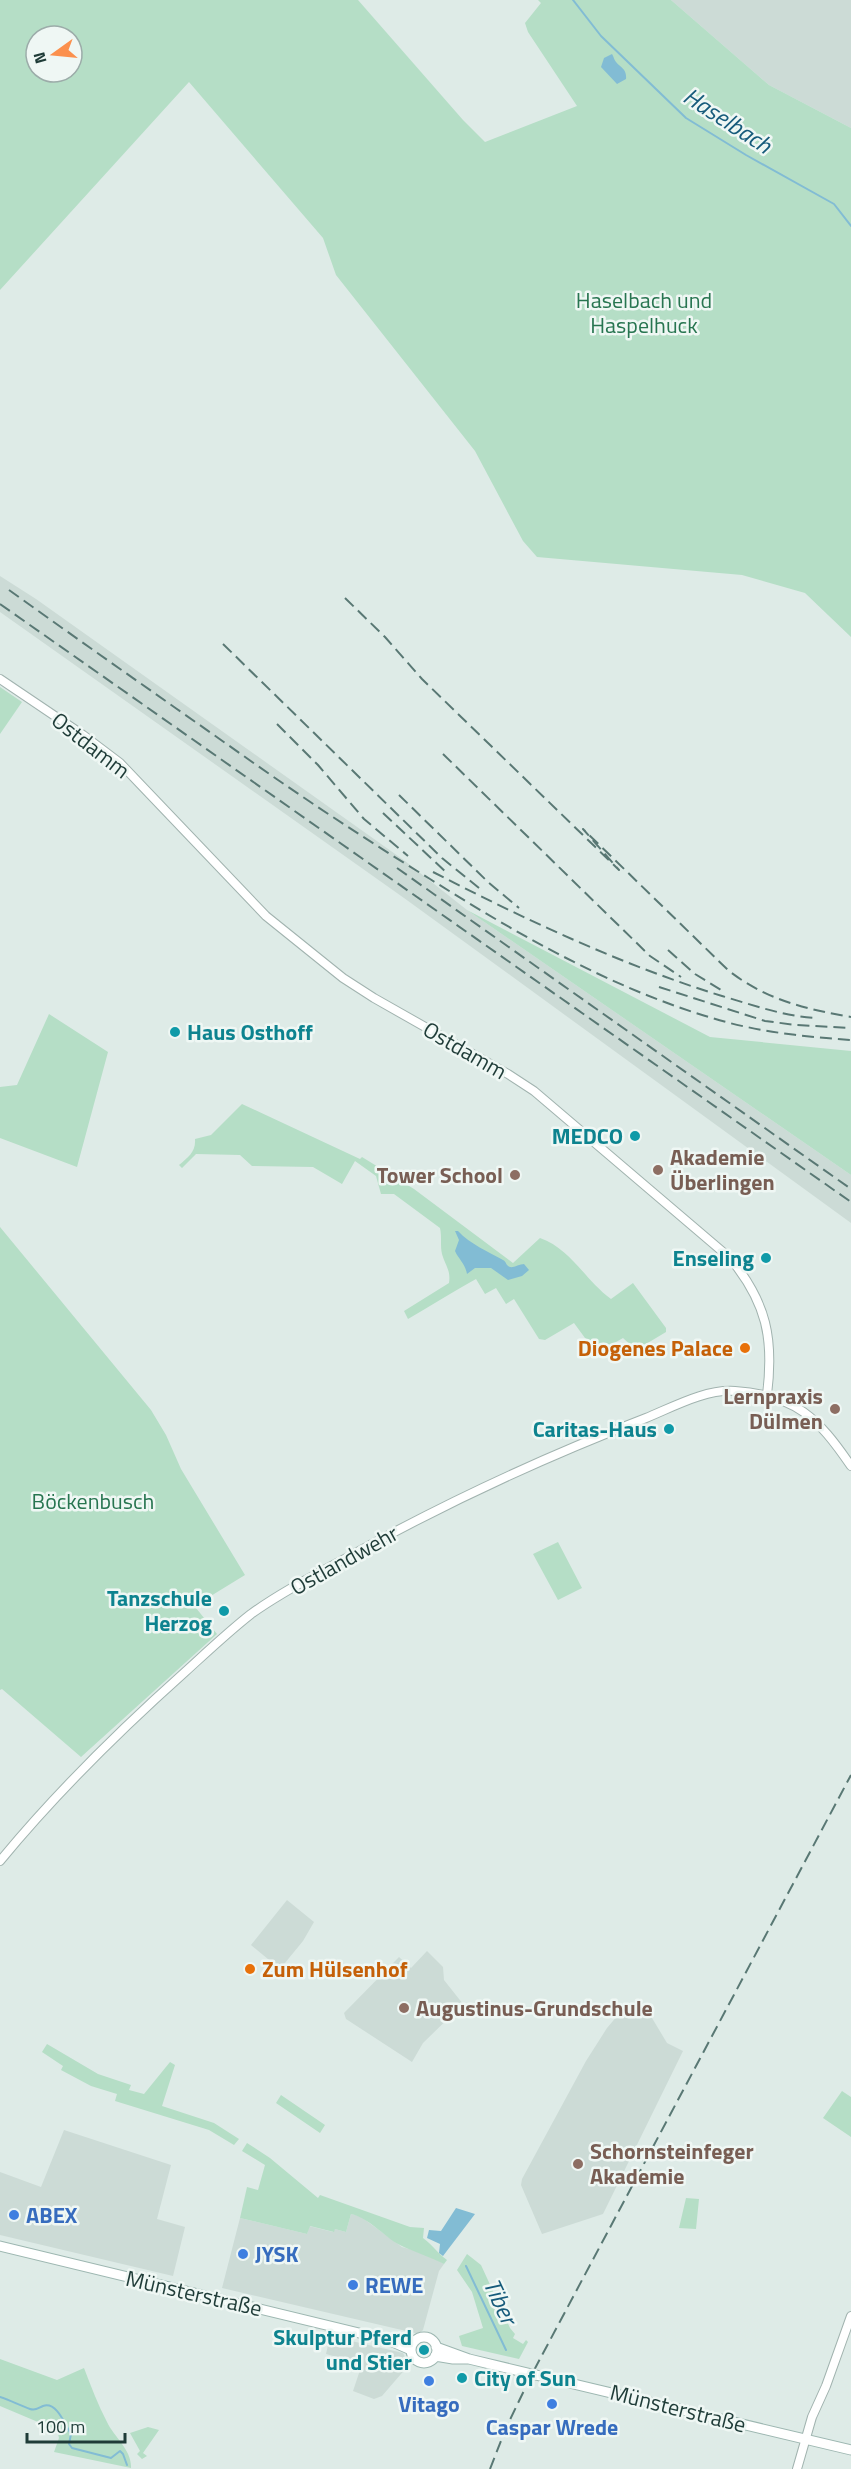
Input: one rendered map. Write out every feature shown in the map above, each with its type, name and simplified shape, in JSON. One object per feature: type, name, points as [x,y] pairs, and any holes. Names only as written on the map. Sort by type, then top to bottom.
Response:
[{"type":"main road","name":"Münsterstraße","points":[[0,2246],[388,2340],[395,2338],[413,2346]]},
{"type":"main road","points":[[427,2338],[433,2341],[436,2351],[429,2362],[422,2362],[414,2357],[413,2346],[427,2338]]},
{"type":"main road","name":"Münsterstraße","points":[[436,2351],[453,2359],[470,2359],[851,2450]]},
{"type":"street","name":"Ostdamm","points":[[0,679],[120,763],[266,916],[329,967],[374,998],[490,1063],[534,1091],[730,1258],[750,1286],[764,1317],[770,1347],[767,1395]]},
{"type":"street","name":"Ostlandwehr","points":[[0,1861],[60,1792],[120,1729],[224,1637],[267,1604],[394,1532],[491,1482],[564,1450],[711,1394],[732,1391],[767,1395]]},
{"type":"street","points":[[767,1395],[809,1415],[827,1431],[851,1466]]},
{"type":"street","points":[[797,2469],[805,2439],[851,2316]]},
{"type":"shaded area","points":[[671,0],[851,0],[851,128],[769,85]]},
{"type":"shaded area","points":[[0,576],[36,599],[405,861],[467,910],[851,1175],[851,1223],[404,898],[0,612]]},
{"type":"shaded area","points":[[287,1900],[314,1922],[303,1941],[280,1969],[251,1945]]},
{"type":"shaded area","name":"Augustinus-Grundschule","points":[[427,1951],[443,1967],[444,1980],[463,2004],[423,2043],[412,2062],[346,2019],[344,2013],[399,1957],[411,1968]]},
{"type":"shaded area","points":[[640,1998],[667,2043],[683,2051],[603,2214],[542,2234],[521,2185],[522,2179],[586,2061],[607,2028],[618,2015]]},
{"type":"shaded area","points":[[64,2130],[171,2165],[157,2219],[185,2227],[173,2276],[0,2235],[0,2172],[41,2187]]},
{"type":"shaded area","points":[[351,2214],[360,2216],[402,2247],[427,2254],[444,2264],[439,2271],[423,2330],[419,2334],[222,2288],[240,2218],[307,2234],[309,2226],[333,2232],[335,2229],[346,2232]]},
{"type":"shaded area","points":[[330,2336],[403,2353],[407,2367],[382,2396],[374,2399],[353,2391],[362,2364],[326,2354]]},
{"type":"green space","name":"Haselbach und Haspelhuck","points":[[0,0],[358,0],[485,142],[577,106],[528,32],[525,23],[541,3],[538,0],[671,0],[769,85],[851,128],[851,637],[805,593],[742,575],[537,557],[523,541],[475,451],[336,275],[323,238],[189,82],[0,290]]},
{"type":"green space","points":[[0,687],[22,702],[0,734]]},
{"type":"green space","points":[[467,910],[710,1037],[851,1051],[851,1175]]},
{"type":"green space","points":[[49,1014],[108,1052],[77,1167],[0,1138],[0,1087],[17,1085]]},
{"type":"green space","points":[[242,1104],[360,1159],[362,1157],[414,1189],[513,1263],[540,1238],[561,1250],[611,1299],[633,1283],[666,1328],[666,1332],[636,1350],[623,1338],[604,1349],[585,1338],[574,1323],[545,1340],[539,1339],[514,1299],[506,1304],[496,1288],[485,1294],[476,1279],[408,1319],[404,1311],[449,1283],[448,1271],[441,1251],[440,1228],[394,1194],[381,1194],[376,1176],[355,1161],[342,1184],[313,1167],[252,1166],[240,1155],[196,1154],[182,1168],[179,1165],[193,1151],[195,1139],[211,1135]]},
{"type":"green space","name":"Böckenbusch","points":[[0,1227],[151,1410],[166,1435],[181,1469],[245,1575],[196,1608],[217,1634],[81,1757],[2,1689],[0,1690]]},
{"type":"green space","points":[[558,1542],[582,1588],[558,1600],[533,1554]]},
{"type":"green space","points":[[47,2044],[98,2074],[131,2085],[129,2090],[144,2094],[170,2062],[175,2065],[162,2106],[214,2123],[239,2139],[234,2145],[209,2130],[115,2101],[117,2094],[91,2086],[61,2070],[63,2066],[42,2052]]},
{"type":"green space","points":[[842,2091],[851,2097],[851,2137],[823,2118]]},
{"type":"green space","points":[[281,2095],[325,2125],[320,2133],[276,2103]]},
{"type":"green space","points":[[247,2143],[270,2158],[318,2198],[320,2195],[410,2227],[424,2228],[423,2238],[447,2260],[444,2264],[404,2247],[365,2220],[351,2214],[346,2232],[335,2229],[334,2232],[310,2226],[307,2234],[240,2218],[247,2187],[258,2190],[265,2165],[242,2151]]},
{"type":"green space","points":[[686,2198],[699,2199],[696,2229],[679,2228]]},
{"type":"green space","points":[[467,2254],[481,2265],[510,2328],[515,2334],[513,2338],[523,2344],[526,2340],[528,2342],[519,2359],[462,2346],[459,2336],[483,2328],[472,2292],[457,2270]]},
{"type":"green space","points":[[0,2359],[57,2380],[84,2368],[110,2428],[129,2455],[131,2468],[54,2452],[59,2438],[57,2430],[0,2406]]},
{"type":"green space","points":[[148,2427],[159,2430],[143,2453],[147,2456],[142,2459],[137,2454],[140,2451],[130,2433]]},
{"type":"water","points":[[612,54],[615,61],[625,71],[626,76],[626,79],[617,84],[601,67],[604,58]]},
{"type":"water","points":[[455,1231],[504,1261],[508,1266],[524,1264],[529,1270],[522,1276],[508,1280],[491,1268],[475,1268],[467,1274],[455,1251],[459,1240]]},
{"type":"water","points":[[456,2208],[475,2214],[443,2256],[439,2253],[440,2244],[427,2238],[429,2230],[441,2231]]},
{"type":"waterway","name":"Haselbach","points":[[573,0],[601,36],[686,118],[746,155],[834,204],[851,226]]},
{"type":"waterway","name":"Tiber","points":[[466,2266],[506,2350]]},
{"type":"waterway","points":[[0,2397],[32,2410],[48,2405],[52,2407],[60,2415],[71,2434],[69,2444],[72,2448],[111,2458],[120,2451],[127,2465]]},
{"type":"railway","points":[[9,590],[320,808],[465,901],[536,942],[610,979],[687,1010],[757,1029],[851,1040]]},
{"type":"railway","points":[[345,598],[385,637],[422,679],[619,870],[583,829],[729,971],[743,981],[787,1002],[851,1017]]},
{"type":"railway","points":[[0,604],[851,1202]]},
{"type":"railway","points":[[223,644],[442,858],[479,888]]},
{"type":"railway","points":[[277,724],[318,765],[364,819],[408,856]]},
{"type":"railway","points":[[443,754],[650,956],[681,977]]},
{"type":"railway","points":[[399,795],[489,883],[519,908]]},
{"type":"railway","points":[[383,813],[448,874]]},
{"type":"railway","points":[[397,868],[851,1189]]},
{"type":"railway","points":[[433,872],[611,956],[722,996],[791,1015],[815,1018]]},
{"type":"railway","points":[[668,950],[695,974],[721,990]]},
{"type":"railway","points":[[659,987],[765,1021],[851,1028]]},
{"type":"railway","points":[[490,2469],[506,2428],[532,2374],[851,1775]]},
{"type":"place","name":"Haus Osthoff","points":[[175,1032]]},
{"type":"place","name":"MEDCO","points":[[635,1136]]},
{"type":"place","name":"Akademie Überlingen","points":[[658,1170]]},
{"type":"place","name":"Tower School","points":[[515,1175]]},
{"type":"place","name":"Enseling","points":[[766,1258]]},
{"type":"place","name":"Diogenes Palace","points":[[745,1348]]},
{"type":"place","name":"Lernpraxis Dülmen","points":[[835,1409]]},
{"type":"place","name":"Caritas-Haus","points":[[669,1429]]},
{"type":"place","name":"Tanzschule Herzog","points":[[224,1611]]},
{"type":"place","name":"Zum Hülsenhof","points":[[250,1969]]},
{"type":"place","name":"Augustinus-Grundschule","points":[[404,2008]]},
{"type":"place","name":"Schornsteinfeger Akademie","points":[[578,2164]]},
{"type":"place","name":"ABEX","points":[[14,2215]]},
{"type":"place","name":"JYSK","points":[[243,2254]]},
{"type":"place","name":"REWE","points":[[353,2285]]},
{"type":"place","name":"Skulptur Pferd und Stier","points":[[424,2350]]},
{"type":"place","name":"City of Sun","points":[[462,2378]]},
{"type":"place","name":"Vitago","points":[[429,2381]]},
{"type":"place","name":"Caspar Wrede","points":[[552,2404]]}]
